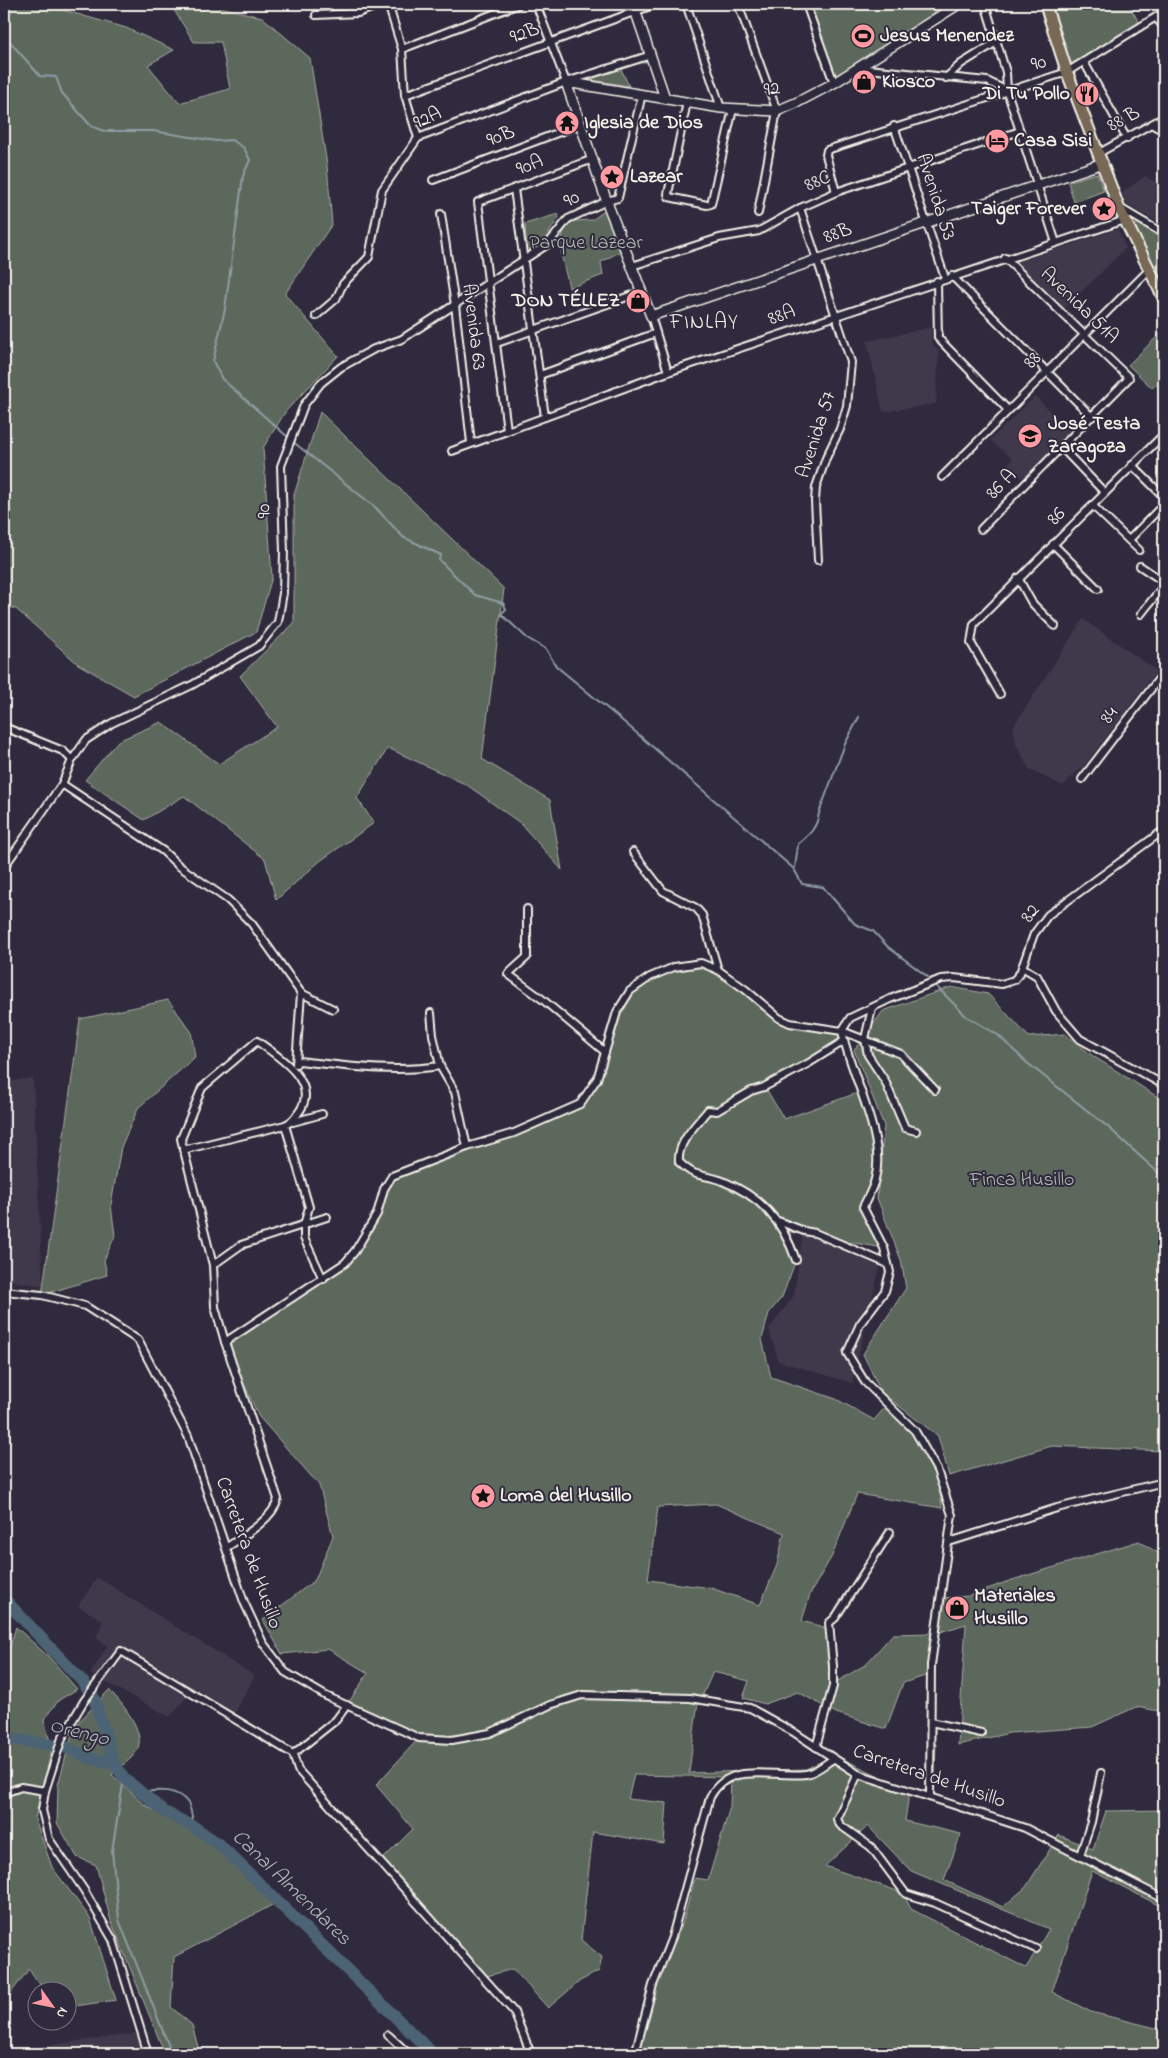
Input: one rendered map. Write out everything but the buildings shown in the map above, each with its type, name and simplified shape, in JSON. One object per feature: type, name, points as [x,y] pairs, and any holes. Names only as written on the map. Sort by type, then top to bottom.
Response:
[{"type":"main road","points":[[1045,4],[1067,72],[1119,208],[1164,299]]},
{"type":"street","points":[[316,15],[358,13],[382,4]]},
{"type":"street","points":[[388,4],[402,49],[405,95],[418,138]]},
{"type":"street","points":[[402,49],[519,4]]},
{"type":"street","points":[[536,4],[650,316],[668,372]]},
{"type":"street","name":"92B","points":[[405,95],[550,42],[634,7],[656,4]]},
{"type":"street","points":[[686,4],[722,108]]},
{"type":"street","points":[[738,4],[777,111],[758,213]]},
{"type":"street","points":[[806,4],[834,83]]},
{"type":"street","name":"92","points":[[566,82],[722,108],[777,111],[834,83],[959,4]]},
{"type":"street","name":"Avenida 51A","points":[[985,4],[995,43],[1006,72],[1008,91],[1056,243]]},
{"type":"street","points":[[634,7],[666,98]]},
{"type":"street","name":"90","points":[[836,192],[826,155],[827,150],[894,126],[1067,72],[1164,12]]},
{"type":"street","points":[[1156,18],[1164,27]]},
{"type":"street","points":[[946,78],[961,64],[995,43]]},
{"type":"street","name":"92A","points":[[316,316],[336,300],[344,284],[369,257],[382,190],[418,138],[566,82],[651,55]]},
{"type":"street","points":[[1084,62],[1128,139]]},
{"type":"street","points":[[858,68],[987,81],[1008,91]]},
{"type":"street","name":"90","points":[[4,867],[8,858],[27,836],[62,784],[72,760],[86,740],[112,723],[233,662],[258,646],[270,634],[278,622],[283,593],[281,466],[285,451],[304,405],[321,383],[341,367],[381,346],[402,339],[524,260],[553,240],[568,219],[618,198],[642,94]]},
{"type":"street","points":[[688,102],[668,194],[669,197],[707,205],[711,204],[733,109]]},
{"type":"street","name":"88 B","points":[[1099,153],[1128,139],[1164,117]]},
{"type":"street","name":"90B","points":[[433,180],[581,124]]},
{"type":"street","points":[[1153,124],[1164,131]]},
{"type":"street","name":"Avenida 53","points":[[894,126],[945,278]]},
{"type":"street","name":"88C","points":[[632,266],[719,238],[759,231],[800,208],[836,192],[1020,131]]},
{"type":"street","name":"90A","points":[[488,282],[478,202],[593,159]]},
{"type":"street","name":"88 B","points":[[1037,185],[1103,163]]},
{"type":"street","name":"88B","points":[[650,316],[1037,185]]},
{"type":"street","points":[[514,189],[545,417]]},
{"type":"street","name":"Avenida 57","points":[[800,208],[819,259],[851,362],[847,406],[840,429],[826,458],[816,487],[814,501],[818,560]]},
{"type":"street","points":[[1119,208],[1164,234]]},
{"type":"street","name":"Avenida 63","points":[[441,214],[455,304],[471,443]]},
{"type":"street","name":"88A","points":[[452,451],[668,372],[1005,258],[1125,220]]},
{"type":"street","name":"Avenida 51A","points":[[1005,258],[1129,378]]},
{"type":"street","name":"88","points":[[942,477],[1149,270]]},
{"type":"street","points":[[952,276],[1092,416]]},
{"type":"street","points":[[937,281],[938,338],[1008,410]]},
{"type":"street","points":[[488,282],[508,430]]},
{"type":"street","points":[[497,343],[534,332],[641,292]]},
{"type":"street","points":[[540,375],[656,334]]},
{"type":"street","name":"86 A","points":[[981,529],[1129,378]]},
{"type":"street","name":"86","points":[[1000,694],[971,643],[974,624],[1164,434]]},
{"type":"street","points":[[1062,448],[1104,492]]},
{"type":"street","points":[[1132,465],[1164,497]]},
{"type":"street","points":[[1129,540],[1164,504]]},
{"type":"street","points":[[1092,505],[1139,550]]},
{"type":"street","points":[[1053,544],[1098,589]]},
{"type":"street","points":[[1140,566],[1164,583],[1141,614]]},
{"type":"street","points":[[1018,578],[1032,603],[1055,626]]},
{"type":"street","name":"84","points":[[1082,779],[1164,673]]},
{"type":"street","points":[[4,727],[63,751],[72,760]]},
{"type":"street","points":[[62,784],[162,851],[179,866],[228,900],[252,924],[301,993],[333,1009]]},
{"type":"street","name":"82","points":[[842,1030],[850,1018],[941,980],[954,978],[1002,984],[1014,980],[1022,967],[1034,934],[1048,915],[1164,830]]},
{"type":"street","points":[[633,852],[663,890],[696,908],[702,915],[718,970]]},
{"type":"street","points":[[528,908],[528,957],[508,974],[542,998],[605,1052]]},
{"type":"street","points":[[225,1342],[346,1263],[356,1251],[377,1214],[384,1189],[392,1176],[467,1147],[514,1133],[580,1104],[597,1079],[617,1012],[630,990],[650,977],[674,966],[701,963],[718,970],[746,990],[779,1018],[803,1026],[842,1030],[901,1054],[935,1090]]},
{"type":"street","points":[[1022,967],[1037,976],[1056,1011],[1080,1038],[1164,1085]]},
{"type":"street","points":[[294,1068],[298,1061],[301,993]]},
{"type":"street","points":[[872,1008],[864,1039],[868,1055],[885,1081],[905,1128],[916,1131]]},
{"type":"street","points":[[431,1013],[433,1035],[440,1066],[455,1092],[467,1147]]},
{"type":"street","points":[[842,1030],[878,1145],[876,1178],[863,1207],[884,1248],[890,1272],[885,1291],[860,1324],[847,1353],[865,1382],[915,1431],[937,1470],[952,1515],[931,1665],[930,1797]]},
{"type":"street","points":[[227,1548],[276,1508],[278,1499],[215,1307],[213,1265],[181,1139],[202,1088],[257,1041],[294,1068],[304,1090],[305,1101],[293,1122]]},
{"type":"street","points":[[796,1260],[778,1221],[770,1212],[734,1186],[717,1179],[692,1174],[679,1162],[678,1152],[690,1132],[708,1110],[717,1111],[751,1091],[764,1087],[809,1063],[844,1041]]},
{"type":"street","points":[[298,1061],[370,1069],[418,1070],[440,1066]]},
{"type":"street","points":[[183,1150],[322,1114]]},
{"type":"street","points":[[285,1124],[309,1207],[304,1225],[304,1238],[322,1279]]},
{"type":"street","points":[[213,1265],[241,1245],[327,1218]]},
{"type":"street","points":[[778,1221],[804,1231],[815,1232],[888,1264]]},
{"type":"street","name":"Carretera de Husillo","points":[[4,1291],[42,1295],[85,1306],[138,1340],[188,1436],[244,1602],[263,1643],[285,1672],[346,1706],[419,1738],[452,1740],[490,1733],[550,1705],[582,1696],[690,1698],[750,1708],[796,1733],[858,1774],[1013,1823],[1080,1855],[1164,1899]]},
{"type":"street","points":[[949,1542],[1057,1508],[1164,1482]]},
{"type":"street","points":[[816,1747],[833,1686],[834,1666],[829,1624],[835,1618],[890,1532]]},
{"type":"street","points":[[148,2054],[113,1940],[84,1890],[48,1839],[42,1810],[45,1791],[60,1742],[84,1701],[121,1651],[293,1754],[298,1770],[514,2012],[532,2054]]},
{"type":"street","points":[[293,1754],[336,1720],[346,1706]]},
{"type":"street","points":[[931,1722],[981,1733]]},
{"type":"street","points":[[635,2054],[652,1984],[672,1937],[710,1797],[714,1789],[727,1777],[743,1774],[808,1774],[833,1759]]},
{"type":"street","points":[[1080,1855],[1091,1822],[1101,1773]]},
{"type":"street","points":[[858,1774],[837,1819],[840,1825],[871,1847],[906,1894],[935,1903],[1036,1949]]},
{"type":"street","points":[[4,1793],[21,1787],[45,1791]]},
{"type":"street","points":[[388,2035],[408,2054]]},
{"type":"shaded area","points":[[1145,176],[1164,187],[1164,226],[1127,205],[1122,193]]},
{"type":"shaded area","points":[[1118,229],[1126,248],[1064,309],[1014,263]]},
{"type":"shaded area","points":[[932,327],[932,343],[939,352],[936,404],[883,412],[867,341]]},
{"type":"shaded area","name":"José Testa Zaragoza","points":[[1035,396],[1071,432],[1022,478],[1007,465],[1013,459],[990,440]]},
{"type":"shaded area","points":[[1083,619],[1157,671],[1088,761],[1063,786],[1029,769],[1016,744],[1013,727]]},
{"type":"shaded area","points":[[33,1078],[43,1286],[4,1280],[4,1082]]},
{"type":"shaded area","points":[[812,1230],[882,1258],[852,1383],[778,1361],[769,1329],[794,1295],[802,1237]]},
{"type":"shaded area","points":[[97,1577],[255,1676],[235,1713],[194,1688],[170,1717],[90,1674],[107,1646],[96,1638],[103,1621],[78,1606]]},
{"type":"shaded area","points":[[139,2033],[142,2054],[4,2053],[4,2051]]},
{"type":"green space","points":[[4,4],[42,4],[126,28],[174,50],[148,65],[179,103],[230,89],[221,42],[194,42],[170,4],[207,4],[262,17],[310,58],[327,165],[332,224],[285,294],[338,356],[286,411],[263,448],[272,577],[256,632],[134,696],[78,664],[16,609],[4,606]]},
{"type":"green space","name":"Jesus Menendez","points":[[806,4],[959,4],[834,83]]},
{"type":"green space","points":[[1045,4],[1128,4],[1142,27],[1067,72]]},
{"type":"green space","points":[[621,69],[629,86],[587,79]]},
{"type":"green space","points":[[1097,173],[1104,191],[1074,202],[1068,182]]},
{"type":"green space","points":[[1109,201],[1114,217],[1110,219],[1102,204]]},
{"type":"green space","name":"Parque Lazear","points":[[608,208],[621,251],[601,262],[603,275],[569,288],[561,252],[561,243],[566,228],[573,221],[592,220]]},
{"type":"green space","points":[[558,214],[559,217],[545,239],[527,251],[525,224]]},
{"type":"green space","points":[[1137,223],[1164,238],[1164,286],[1134,226]]},
{"type":"green space","points":[[1164,330],[1164,378],[1152,388],[1128,365]]},
{"type":"green space","points":[[320,412],[504,589],[482,759],[550,800],[562,870],[520,823],[467,785],[388,748],[357,798],[374,823],[320,861],[276,900],[265,859],[184,796],[144,820],[85,780],[118,741],[161,722],[219,764],[277,727],[240,676],[294,623],[294,495]]},
{"type":"green space","points":[[701,963],[718,970],[779,1018],[842,1031],[844,1041],[765,1087],[784,1119],[860,1092],[874,1132],[876,1178],[863,1207],[884,1248],[784,1231],[796,1260],[782,1297],[769,1313],[762,1339],[771,1377],[836,1399],[874,1420],[888,1404],[915,1431],[937,1470],[942,1508],[857,1494],[832,1556],[810,1594],[802,1621],[834,1630],[836,1682],[865,1665],[893,1634],[931,1633],[943,1598],[969,1596],[1006,1582],[1139,1541],[1164,1557],[1164,1717],[1159,1711],[1136,1707],[1092,1727],[1009,1733],[958,1745],[966,1624],[940,1632],[932,1674],[903,1683],[886,1729],[836,1713],[798,1692],[765,1704],[743,1698],[749,1681],[713,1672],[697,1708],[689,1773],[806,1769],[835,1755],[898,1785],[926,1791],[927,1743],[936,1744],[934,1801],[909,1794],[905,1821],[961,1834],[944,1880],[1003,1907],[1026,1887],[1059,1835],[1093,1849],[1106,1811],[1164,1810],[1164,1908],[1092,1871],[1052,1992],[1091,2012],[1164,2030],[1164,2054],[635,2054],[664,1958],[681,1928],[695,1878],[708,1880],[730,1807],[731,1777],[634,1775],[628,1799],[667,1803],[664,1844],[593,1832],[581,1940],[602,1957],[599,1971],[580,1981],[548,2008],[513,1969],[483,1977],[380,1862],[413,1829],[376,1785],[419,1738],[347,1705],[368,1673],[328,1649],[282,1654],[263,1620],[315,1580],[333,1536],[319,1485],[259,1417],[225,1342],[300,1294],[355,1251],[392,1176],[514,1133],[580,1104],[597,1079],[617,1012],[630,991],[650,977]],"holes":[[[716,1504],[784,1533],[777,1565],[760,1605],[711,1588],[648,1580],[658,1507]],[[868,1826],[911,1871],[1049,1929],[1026,1968],[911,1909],[906,1894],[825,1866]]]},
{"type":"green space","name":"Finca Husillo","points":[[951,987],[988,994],[1029,1037],[1065,1034],[1093,1056],[1164,1101],[1164,1450],[1162,1451],[1052,1446],[949,1476],[938,1436],[881,1392],[863,1354],[906,1288],[901,1260],[877,1198],[884,1126],[854,1050],[883,1011]]},
{"type":"green space","points":[[168,1000],[191,1031],[195,1057],[138,1108],[121,1147],[111,1205],[115,1236],[104,1260],[107,1275],[42,1295],[80,1019]]},
{"type":"green space","points":[[16,1627],[50,1658],[77,1689],[59,1700],[44,1719],[52,1749],[35,1819],[52,1867],[90,1918],[116,2000],[78,2006],[78,1980],[37,1980],[29,1969],[4,2002],[4,1664]]},
{"type":"green space","points":[[109,1690],[126,1709],[139,1735],[137,1750],[112,1775],[145,1805],[198,1835],[223,1853],[274,1904],[174,1957],[171,2007],[192,2025],[200,2054],[165,2054],[111,1921],[96,1865],[77,1857],[57,1823],[58,1785],[74,1727]]},
{"type":"waterway","points":[[4,35],[40,76],[56,77],[62,93],[91,126],[104,131],[153,131],[216,141],[232,140],[244,148],[250,160],[243,176],[225,309],[213,361],[222,379],[289,438]]},
{"type":"waterway","points":[[292,441],[375,507],[403,537],[441,555],[439,560],[475,595],[503,603],[506,609],[501,614],[527,638],[546,649],[556,666],[794,869],[802,884],[823,887],[855,924],[873,931],[888,947],[932,980]]},
{"type":"waterway","points":[[795,868],[798,844],[809,834],[816,823],[845,744],[859,717]]},
{"type":"waterway","points":[[934,984],[966,1016],[998,1035],[1026,1062],[1108,1127],[1164,1178]]},
{"type":"waterway","name":"Canal Almendares","points":[[4,1599],[83,1682],[94,1698],[114,1763],[124,1778],[165,1812],[194,1827],[220,1845],[433,2054]]},
{"type":"waterway","name":"Orengo","points":[[4,1738],[65,1747],[89,1758],[114,1763]]},
{"type":"waterway","points":[[124,1778],[112,1851],[119,1920],[172,2054]]},
{"type":"waterway","points":[[143,1792],[167,1791],[184,1798],[188,1803],[194,1827]]},
{"type":"place","name":"Jesus Menendez","points":[[863,36]]},
{"type":"place","name":"Kiosco","points":[[864,82]]},
{"type":"place","name":"Di Tu Pollo","points":[[1087,94]]},
{"type":"place","name":"Iglesia de Dios","points":[[567,123]]},
{"type":"place","name":"Casa Sisi","points":[[997,141]]},
{"type":"place","name":"Lazear","points":[[612,177]]},
{"type":"place","name":"Taiger Forever","points":[[1104,209]]},
{"type":"place","name":"DON TÉLLEZ","points":[[638,301]]},
{"type":"place","name":"José Testa Zaragoza","points":[[1030,436]]},
{"type":"place","name":"Loma del Husillo","points":[[483,1496]]},
{"type":"place","name":"Materiales Husillo","points":[[957,1608]]},
{"type":"district","name":"FINLAY","points":[[704,323]]}]
